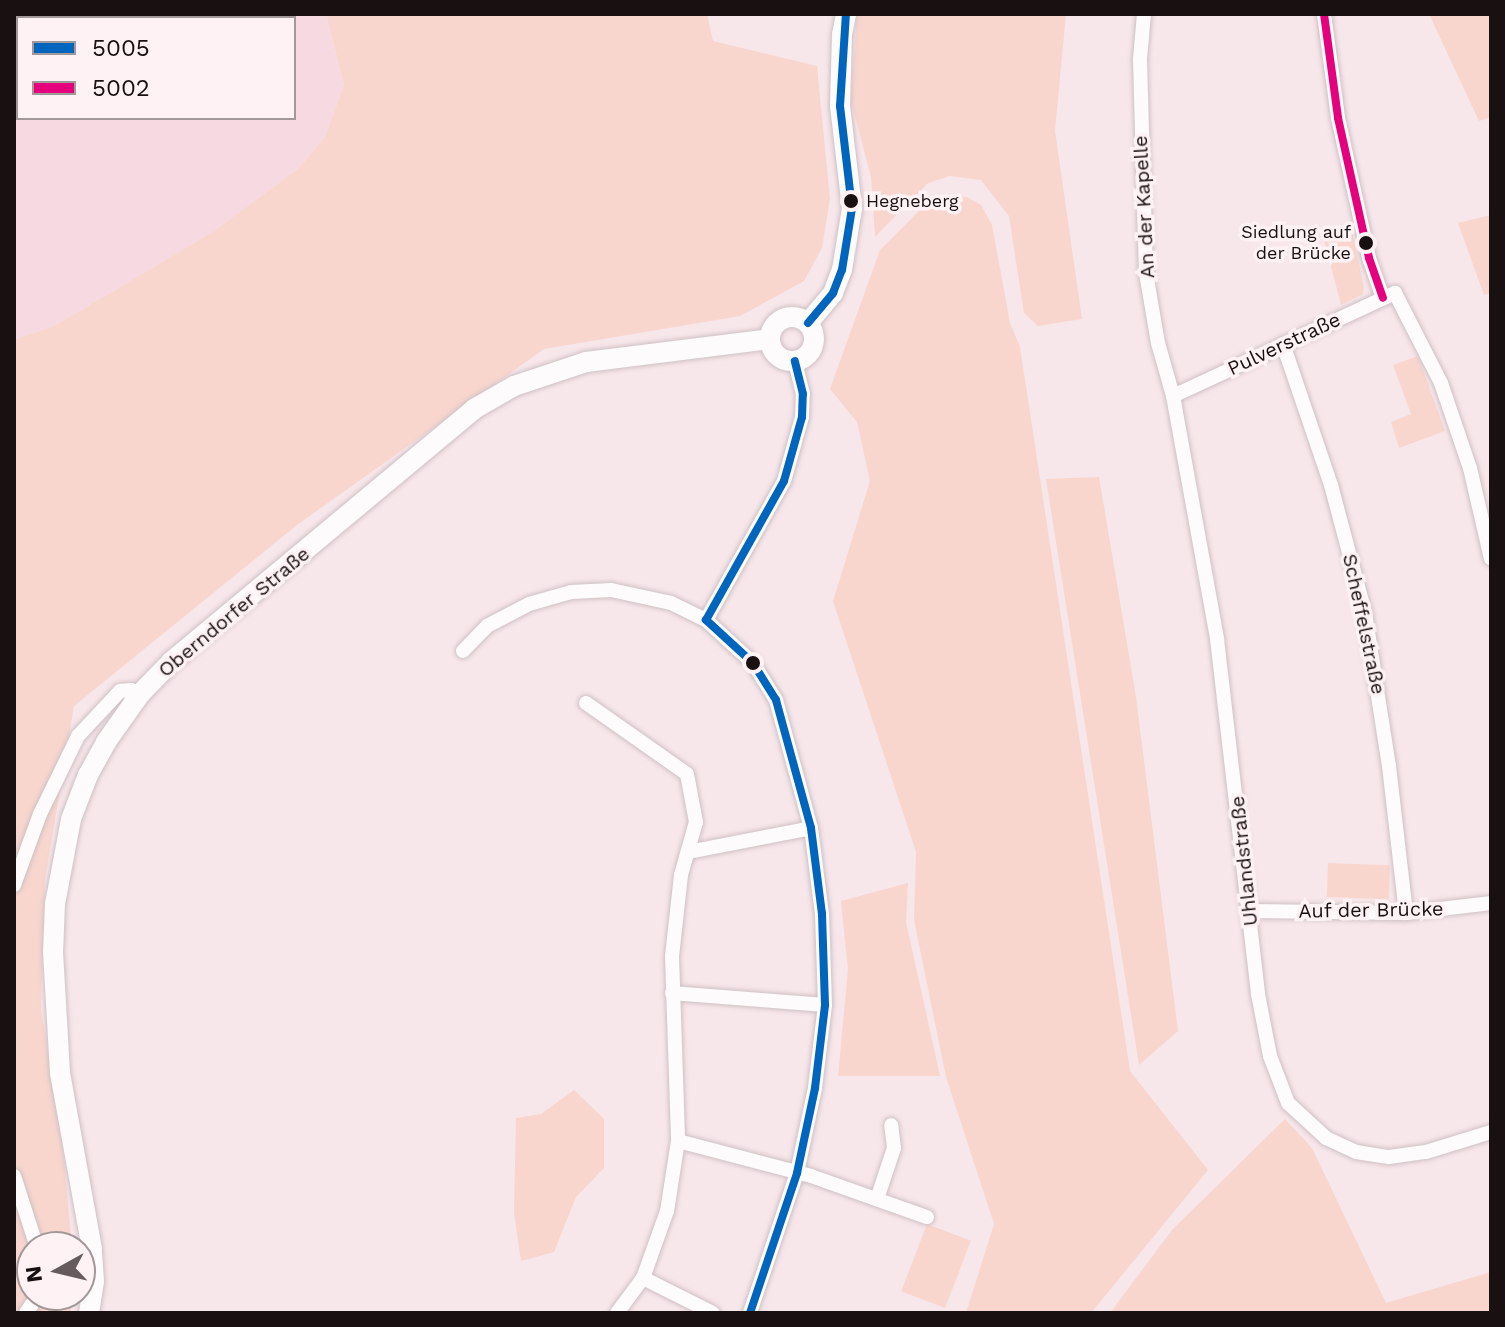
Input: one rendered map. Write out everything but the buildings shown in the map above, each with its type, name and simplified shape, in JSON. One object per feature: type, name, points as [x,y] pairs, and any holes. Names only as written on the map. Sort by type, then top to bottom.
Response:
[{"type":"street","points":[[770,339],[780,357],[795,361],[812,350],[814,336],[808,323],[833,293],[842,270],[852,208],[840,106],[846,14]]},
{"type":"street","name":"An der Kapelle","points":[[1144,14],[1141,142],[1146,273],[1152,313],[1173,396]]},
{"type":"street","points":[[1324,14],[1338,118],[1369,258],[1441,383],[1470,468],[1491,559]]},
{"type":"street","name":"Pulverstraße","points":[[1173,396],[1389,296]]},
{"type":"street","name":"Oberndorfer Straße","points":[[89,1313],[94,1281],[92,1249],[60,1073],[53,953],[55,904],[71,819],[88,775],[140,694],[172,661],[474,409],[514,386],[606,357],[770,339],[781,320],[795,317],[808,323]]},
{"type":"street","name":"Scheffelstraße","points":[[1283,344],[1331,485],[1365,613],[1389,766],[1406,913]]},
{"type":"street","points":[[706,620],[784,481],[802,417],[803,394],[795,361]]},
{"type":"street","name":"Uhlandstraße","points":[[1173,396],[1217,639],[1258,994],[1270,1056],[1288,1103],[1307,1124],[1326,1138],[1356,1152],[1389,1157],[1426,1152],[1491,1132]]},
{"type":"street","points":[[463,651],[487,626],[529,604],[571,592],[611,590],[671,603],[706,620],[753,663],[776,700],[811,828],[822,914],[825,1005],[815,1088],[797,1173],[750,1313]]},
{"type":"street","points":[[14,885],[40,814],[78,736],[120,691],[131,690],[140,694]]},
{"type":"street","points":[[586,703],[687,774],[696,822],[676,908],[672,993],[678,1141],[667,1211],[643,1278],[617,1313]]},
{"type":"street","points":[[688,852],[811,828]]},
{"type":"street","name":"Auf der Brücke","points":[[1250,911],[1406,913],[1491,903]]},
{"type":"street","points":[[672,993],[825,1005]]},
{"type":"street","points":[[877,1199],[894,1148],[891,1125]]},
{"type":"street","points":[[678,1141],[797,1173],[927,1217]]},
{"type":"street","points":[[14,1176],[32,1231]]},
{"type":"street","points":[[643,1278],[713,1313]]},
{"type":"shaded area","points":[[14,14],[326,14],[344,85],[325,137],[299,168],[214,231],[56,325],[14,340]]},
{"type":"shaded area","points":[[326,14],[707,14],[713,41],[817,66],[830,199],[822,248],[804,281],[740,316],[544,349],[297,525],[74,706],[45,880],[41,1009],[62,1140],[71,1231],[16,1231],[16,1311],[71,1311],[14,1313],[14,340],[56,325],[214,231],[299,168],[325,137],[344,85]]},
{"type":"shaded area","points":[[857,14],[1066,14],[1055,131],[1082,319],[1038,326],[1024,313],[1009,216],[981,180],[950,176],[928,183],[875,237],[871,177],[851,101]]},
{"type":"shaded area","points":[[1429,14],[1491,14],[1491,117],[1479,121]]},
{"type":"shaded area","points":[[944,196],[967,197],[981,205],[992,225],[1010,323],[1020,347],[1130,1071],[1208,1170],[1091,1313],[966,1313],[994,1224],[946,1077],[914,920],[916,852],[833,601],[870,481],[857,422],[830,389],[880,250],[921,209]]},
{"type":"shaded area","points":[[1491,215],[1491,293],[1484,295],[1458,223]]},
{"type":"shaded area","points":[[1351,226],[1364,287],[1363,294],[1341,305],[1323,236]]},
{"type":"shaded area","points":[[1418,356],[1445,431],[1399,448],[1391,422],[1411,414],[1393,365]]},
{"type":"shaded area","points":[[1099,477],[1136,697],[1178,1031],[1139,1065],[1046,479]]},
{"type":"shaded area","points":[[1328,863],[1390,865],[1389,899],[1327,897]]},
{"type":"shaded area","points":[[908,883],[906,922],[940,1076],[838,1076],[848,970],[841,901]]},
{"type":"shaded area","points":[[574,1090],[604,1119],[604,1168],[576,1197],[554,1252],[521,1261],[514,1213],[516,1118],[541,1114]]},
{"type":"shaded area","points":[[1285,1119],[1312,1148],[1386,1303],[1491,1272],[1491,1313],[1110,1313],[1172,1230]]},
{"type":"shaded area","points":[[927,1224],[971,1241],[945,1308],[901,1291]]},
{"type":"transit line","name":"5005","points":[[808,323],[833,293],[842,270],[852,208],[840,106],[846,14]]},
{"type":"transit line","name":"5002","points":[[1324,14],[1338,118],[1369,258],[1383,298]]},
{"type":"transit line","name":"5005","points":[[750,1313],[797,1173],[815,1088],[825,1005],[822,914],[811,828],[776,700],[753,663],[706,620],[784,481],[802,417],[803,394],[795,361]]},
{"type":"place","name":"Hegneberg","points":[[851,201]]},
{"type":"place","name":"Siedlung auf der Brücke","points":[[1366,243]]}]
